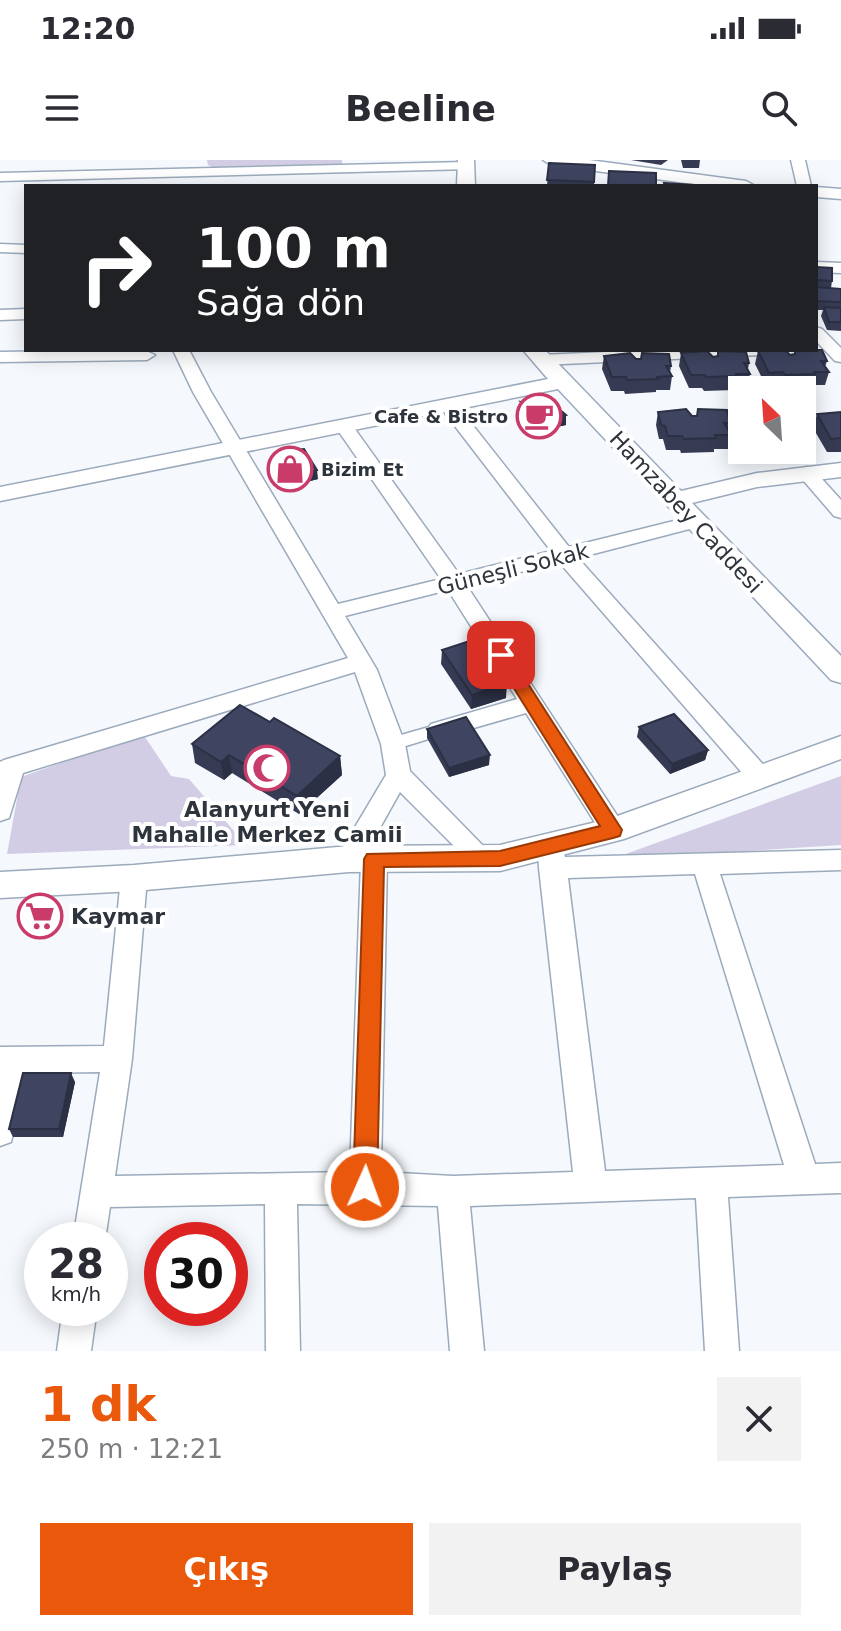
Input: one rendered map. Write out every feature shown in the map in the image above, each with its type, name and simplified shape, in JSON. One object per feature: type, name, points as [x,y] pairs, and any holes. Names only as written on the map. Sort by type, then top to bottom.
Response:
[{"type":"street","points":[[551,160],[601,164],[733,184]]},
{"type":"street","points":[[798,160],[804,184]]},
{"type":"street","points":[[0,177],[466,163],[466,184]]},
{"type":"street","points":[[818,192],[841,194]]},
{"type":"street","points":[[0,248],[23,245]]},
{"type":"street","points":[[818,267],[841,268]]},
{"type":"street","points":[[0,315],[24,314]]},
{"type":"street","points":[[818,334],[832,350]]},
{"type":"street","points":[[182,352],[362,662],[393,744],[398,775],[361,859],[365,1187]]},
{"type":"street","points":[[537,355],[671,352]]},
{"type":"street","points":[[0,357],[147,355]]},
{"type":"street","name":"Hamzabey Caddesi","points":[[537,355],[694,522],[839,669]]},
{"type":"street","points":[[0,494],[235,447],[346,429],[562,382]]},
{"type":"street","points":[[450,408],[565,556],[759,776]]},
{"type":"street","points":[[346,429],[455,584],[613,830]]},
{"type":"street","points":[[676,500],[716,486],[762,477],[841,470]]},
{"type":"street","points":[[806,473],[841,512]]},
{"type":"street","name":"Güneşli Sokak","points":[[331,613],[694,522]]},
{"type":"street","points":[[0,811],[6,768],[362,662]]},
{"type":"street","points":[[393,744],[532,703]]},
{"type":"street","points":[[551,858],[613,830],[841,747]]},
{"type":"street","points":[[398,775],[482,858]]},
{"type":"street","points":[[551,858],[591,1187]]},
{"type":"street","points":[[0,885],[134,878],[361,859],[551,858],[705,866],[841,860]]},
{"type":"street","points":[[705,866],[804,1179]]},
{"type":"street","points":[[92,1222],[117,1059],[134,878]]},
{"type":"street","points":[[0,1132],[8,1060],[117,1059]]},
{"type":"street","points":[[96,1192],[365,1187],[453,1191],[841,1178]]},
{"type":"street","points":[[711,1181],[722,1351]]},
{"type":"street","points":[[281,1189],[283,1351]]},
{"type":"street","points":[[453,1191],[467,1351]]},
{"type":"street","points":[[74,1351],[77,1326]]},
{"type":"shaded area","points":[[207,160],[342,160],[342,166],[218,170],[208,165]]},
{"type":"shaded area","points":[[143,734],[171,776],[189,779],[246,845],[7,854],[21,777]]},
{"type":"shaded area","points":[[841,776],[841,845],[609,860]]},
{"type":"building","points":[[549,163],[595,165],[594,182],[547,180]]},
{"type":"building","points":[[609,171],[656,173],[656,184],[608,184]]},
{"type":"building","points":[[818,267],[832,268],[832,281],[818,280]]},
{"type":"building","points":[[818,287],[841,289],[841,302],[818,301]]},
{"type":"building","points":[[824,307],[841,308],[841,322],[829,322]]},
{"type":"building","points":[[822,350],[827,361],[821,361],[829,372],[785,375],[783,372],[769,373],[758,352],[787,352],[790,355]]},
{"type":"building","points":[[708,352],[713,357],[718,356],[718,352],[746,352],[749,363],[744,363],[750,374],[691,375],[681,353]]},
{"type":"building","points":[[630,353],[636,359],[641,359],[642,353],[669,354],[671,366],[666,366],[672,376],[627,380],[626,377],[612,377],[604,356]]},
{"type":"building","points":[[521,402],[560,410],[566,415],[538,422]]},
{"type":"building","points":[[686,409],[692,416],[697,416],[698,409],[727,410],[728,423],[724,423],[728,435],[684,439],[682,436],[668,436],[658,412]]},
{"type":"building","points":[[841,412],[841,438],[831,439],[817,414]]},
{"type":"building","points":[[304,449],[317,470],[282,479],[276,466],[294,450]]},
{"type":"building","points":[[476,639],[507,683],[472,695],[442,650]]},
{"type":"building","name":"Alanyurt Yeni Mahalle Merkez Camii","points":[[240,705],[270,722],[274,718],[340,756],[297,796],[229,755],[221,762],[192,744]]},
{"type":"building","points":[[674,714],[708,750],[672,764],[639,727]]},
{"type":"building","points":[[466,717],[490,755],[449,768],[427,729]]},
{"type":"building","points":[[23,1073],[71,1073],[59,1129],[9,1129]]},
{"type":"place","name":"Cafe & Bistro","points":[[539,416]]},
{"type":"place","name":"Bizim Et","points":[[290,469]]},
{"type":"place","name":"Alanyurt Yeni Mahalle Merkez Camii","points":[[267,768]]},
{"type":"place","name":"Kaymar","points":[[40,916]]},
{"type":"route","points":[[365,1187],[374,859],[500,858],[551,848],[613,830],[501,655]]}]
